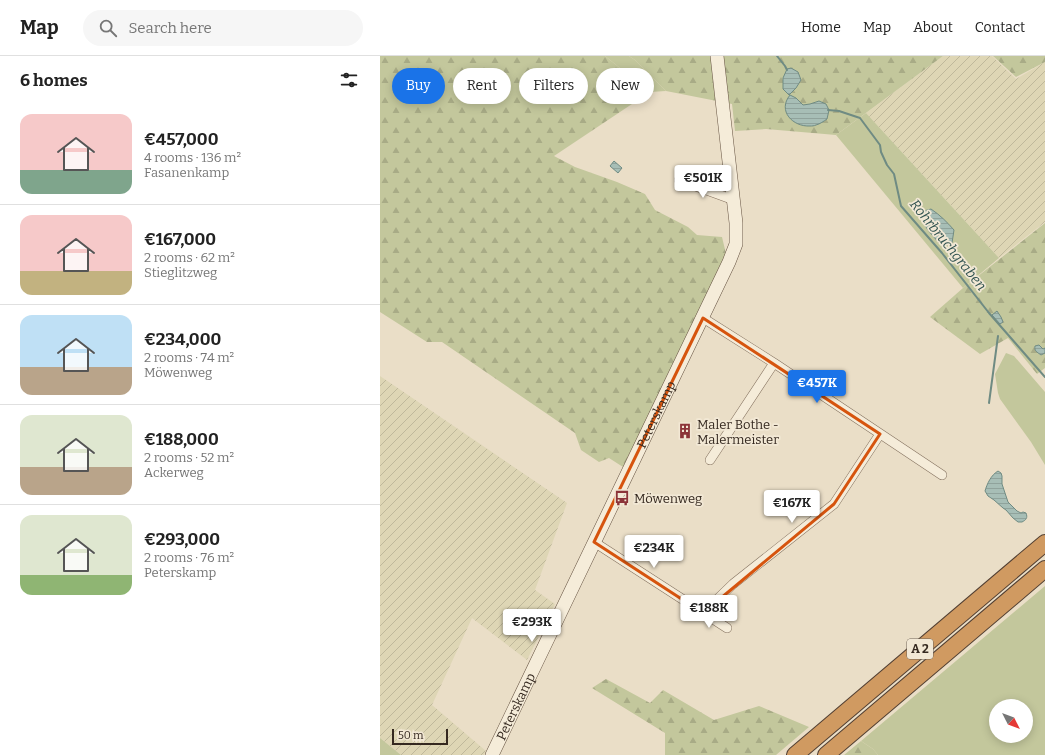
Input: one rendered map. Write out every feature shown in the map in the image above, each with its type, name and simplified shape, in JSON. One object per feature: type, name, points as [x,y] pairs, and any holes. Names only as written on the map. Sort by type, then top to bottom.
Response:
[{"type":"highway","name":"A 2","points":[[796,755],[1045,543]]},
{"type":"highway","name":"A 2","points":[[826,755],[1045,569]]},
{"type":"street","name":"Peterskamp","points":[[492,755],[703,318],[736,244],[734,200],[717,56]]},
{"type":"street","points":[[679,180],[734,200]]},
{"type":"street","points":[[703,318],[774,363],[942,475]]},
{"type":"street","points":[[710,460],[774,363]]},
{"type":"street","points":[[703,613],[733,584],[834,504],[880,434]]},
{"type":"street","points":[[594,542],[727,628]]},
{"type":"highlighted area","points":[[703,318],[880,434],[834,504],[703,613],[594,542]]},
{"type":"shaded area","points":[[943,56],[992,56],[1016,79],[1045,62],[1045,222],[999,258],[866,113]]},
{"type":"shaded area","points":[[380,376],[567,503],[535,590],[555,604],[527,660],[472,618],[432,705],[486,751],[484,755],[401,755],[380,738]]},
{"type":"green space","points":[[380,56],[605,56],[620,68],[596,68],[596,104],[632,104],[554,156],[575,167],[645,194],[655,210],[688,227],[697,235],[722,237],[727,258],[623,467],[609,458],[599,462],[581,450],[575,433],[442,342],[427,342],[380,312]]},
{"type":"green space","points":[[605,56],[629,56],[643,68],[620,68]]},
{"type":"green space","points":[[629,56],[943,56],[836,135],[766,129],[735,131],[732,104],[666,91],[654,79],[654,68],[643,68]]},
{"type":"green space","points":[[993,56],[1045,56],[1045,62],[1016,77]]},
{"type":"green space","points":[[654,79],[666,91],[654,92]]},
{"type":"green space","points":[[866,113],[999,258],[963,288],[836,135]]},
{"type":"green space","points":[[1045,223],[1045,368],[1037,374],[1008,338],[980,354],[930,317],[963,288]]},
{"type":"green space","points":[[1006,353],[1014,356],[1045,392],[1045,465],[1031,442],[1000,399],[995,374]]},
{"type":"green space","points":[[1045,586],[1045,755],[878,755],[873,749],[861,741]]},
{"type":"green space","points":[[606,679],[650,703],[663,690],[714,720],[759,706],[809,727],[776,755],[665,755],[665,733],[592,688]]},
{"type":"green space","points":[[380,738],[401,755],[380,755]]},
{"type":"green space","points":[[861,741],[873,749],[878,755],[844,755]]},
{"type":"water","points":[[791,68],[798,72],[801,80],[789,95],[783,89],[783,78],[787,69]]},
{"type":"water","points":[[790,95],[796,98],[803,105],[819,101],[826,104],[829,110],[827,119],[812,126],[804,126],[793,121],[786,112],[785,107],[786,101]]},
{"type":"water","points":[[614,161],[622,168],[618,173],[610,166]]},
{"type":"water","points":[[931,209],[954,230],[952,243],[941,245],[924,223],[920,215],[924,211]]},
{"type":"water","points":[[997,311],[1003,322],[1000,324],[992,315]]},
{"type":"water","points":[[1039,345],[1043,349],[1045,348],[1045,353],[1041,355],[1035,349],[1035,346]]},
{"type":"water","points":[[998,471],[1002,476],[1002,484],[1008,502],[1017,511],[1026,513],[1026,519],[1022,522],[1018,522],[1013,518],[1006,510],[988,496],[985,491],[993,475]]},
{"type":"waterway","name":"Rohrbruchgraben","points":[[777,56],[787,70]]},
{"type":"waterway","name":"Rohrbruchgraben","points":[[828,110],[839,111],[860,118],[880,145],[881,152],[887,165],[894,174],[901,206],[942,253],[989,313],[1045,377]]},
{"type":"waterway","points":[[989,403],[998,336]]},
{"type":"place","name":"Maler Bothe - Malermeister","points":[[685,431]]},
{"type":"place","name":"Möwenweg","points":[[622,498]]}]
